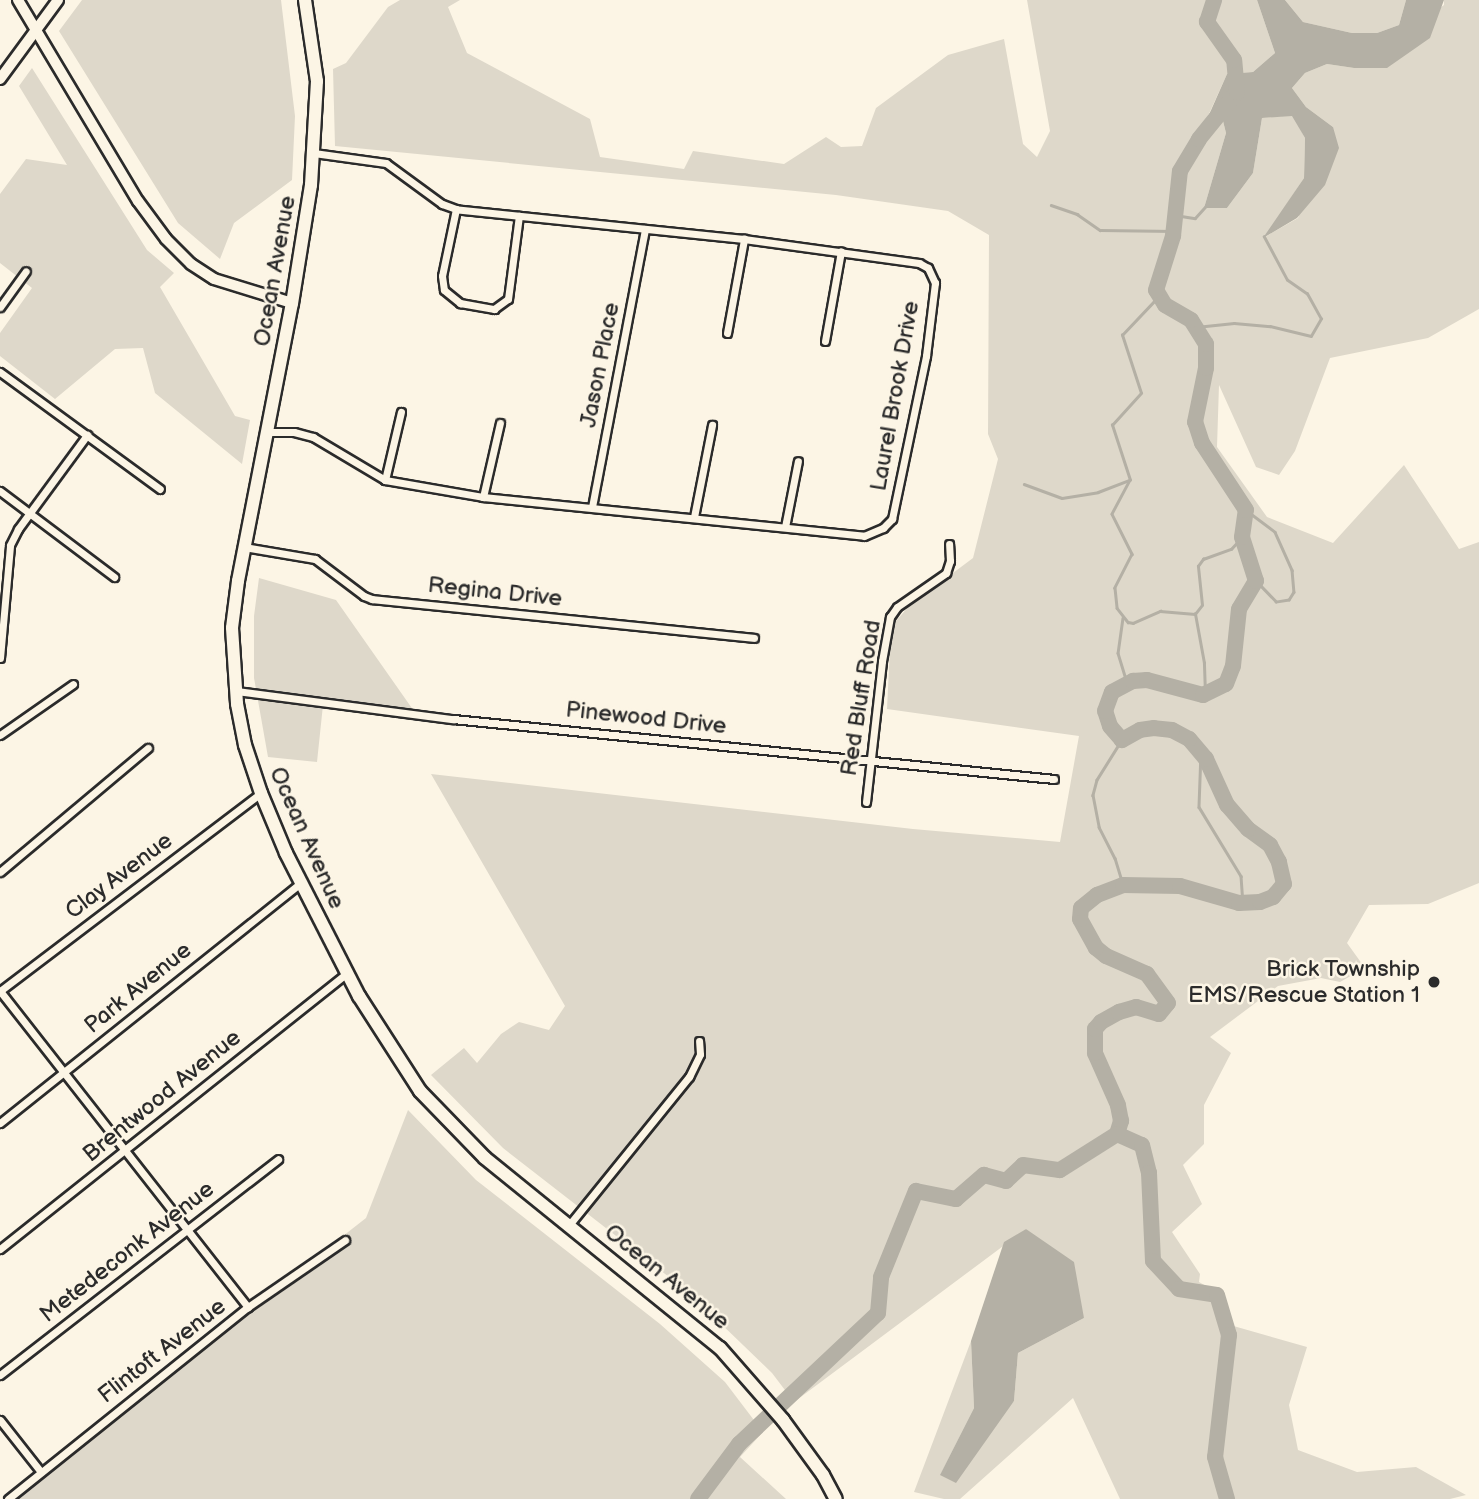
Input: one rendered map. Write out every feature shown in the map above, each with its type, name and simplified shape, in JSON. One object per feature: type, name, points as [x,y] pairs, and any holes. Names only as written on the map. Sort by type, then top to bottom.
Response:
[{"type":"main road","name":"Ocean Avenue","points":[[304,0],[317,81],[314,153],[292,303],[244,547],[232,628],[236,691],[246,745],[261,793],[347,973],[393,1053],[420,1091],[485,1158],[720,1348],[783,1420],[823,1475],[836,1499]]},
{"type":"street","points":[[18,0],[138,201],[166,239],[191,264],[214,279],[292,303]]},
{"type":"street","points":[[0,79],[58,0]]},
{"type":"street","name":"Laurel Brook Drive","points":[[266,432],[294,432],[313,437],[384,480],[483,497],[864,536],[888,524],[892,519],[926,356],[935,283],[929,268],[905,259],[456,209],[443,204],[386,163],[314,153]]},
{"type":"street","points":[[456,209],[442,276],[443,290],[460,303],[494,309],[508,299],[519,216]]},
{"type":"street","name":"Jason Place","points":[[592,507],[645,229]]},
{"type":"street","points":[[727,333],[744,239]]},
{"type":"street","points":[[825,341],[841,251]]},
{"type":"street","points":[[0,307],[26,271]]},
{"type":"street","points":[[0,372],[160,489]]},
{"type":"street","points":[[384,480],[401,412]]},
{"type":"street","points":[[483,497],[500,423]]},
{"type":"street","points":[[694,517],[712,425]]},
{"type":"street","points":[[0,659],[10,545],[30,512],[87,435]]},
{"type":"street","points":[[785,527],[799,461]]},
{"type":"street","points":[[0,491],[114,578]]},
{"type":"street","name":"Red Bluff Road","points":[[866,802],[882,661],[890,617],[897,607],[946,573],[950,561],[949,544]]},
{"type":"street","name":"Regina Drive","points":[[244,547],[315,559],[364,596],[372,598],[754,638]]},
{"type":"street","points":[[0,735],[73,684]]},
{"type":"street","name":"Pinewood Drive","points":[[236,691],[453,719],[1054,779]]},
{"type":"street","points":[[0,872],[148,748]]},
{"type":"street","name":"Clay Avenue","points":[[0,991],[261,793]]},
{"type":"street","name":"Park Avenue","points":[[0,1123],[302,883]]},
{"type":"street","name":"Brentwood Avenue","points":[[0,1249],[347,973]]},
{"type":"street","points":[[0,991],[248,1307]]},
{"type":"street","points":[[569,1225],[689,1077],[700,1054],[699,1041]]},
{"type":"street","name":"Metedeconk Avenue","points":[[0,1376],[278,1159]]},
{"type":"street","name":"Flintoft Avenue","points":[[8,1499],[248,1307],[345,1240]]},
{"type":"street","points":[[0,1420],[41,1472]]},
{"type":"shaded area","points":[[82,0],[281,0],[295,116],[292,180],[234,223],[220,259],[178,223],[59,31]]},
{"type":"shaded area","points":[[400,0],[460,0],[448,7],[467,53],[590,119],[600,157],[684,169],[693,151],[784,164],[826,137],[841,147],[862,146],[876,108],[948,55],[1004,39],[1023,144],[1037,157],[1050,131],[1027,0],[1257,0],[1275,53],[1253,72],[1227,74],[1208,116],[1223,121],[1226,133],[1204,208],[1227,208],[1253,173],[1262,118],[1293,115],[1305,138],[1304,178],[1265,237],[1298,218],[1333,127],[1306,107],[1292,88],[1305,73],[1327,64],[1354,68],[1444,5],[1444,0],[1479,0],[1479,309],[1428,338],[1330,358],[1295,451],[1279,475],[1256,467],[1219,385],[1217,447],[1267,517],[1333,543],[1404,465],[1459,549],[1479,542],[1479,883],[1428,904],[1369,905],[1347,943],[1365,968],[1340,982],[1321,978],[1278,986],[1210,1037],[1231,1053],[1204,1105],[1204,1144],[1183,1165],[1202,1204],[1172,1232],[1200,1274],[1199,1282],[1206,1286],[1230,1325],[1307,1347],[1289,1405],[1298,1450],[1357,1472],[1416,1467],[1466,1495],[1450,1499],[1120,1499],[1073,1398],[960,1499],[944,1499],[914,1492],[971,1341],[974,1408],[941,1474],[1014,1401],[1018,1353],[1084,1318],[1026,1229],[794,1402],[772,1373],[687,1291],[503,1148],[431,1075],[464,1048],[477,1063],[501,1034],[519,1022],[549,1030],[565,1006],[431,774],[913,829],[1060,842],[1079,736],[887,709],[891,627],[909,606],[973,558],[998,459],[988,434],[989,235],[948,211],[836,195],[335,146],[333,69],[346,63],[388,7]]},
{"type":"shaded area","points":[[1257,0],[1285,0],[1303,22],[1352,33],[1377,33],[1399,25],[1406,0],[1444,0],[1430,38],[1387,68],[1354,68],[1327,64],[1305,73],[1292,88],[1306,107],[1333,127],[1339,148],[1325,185],[1297,218],[1263,238],[1304,178],[1305,138],[1292,116],[1262,118],[1253,173],[1227,208],[1204,208],[1226,133],[1223,121],[1208,117],[1227,74],[1253,72],[1275,53]]},
{"type":"shaded area","points":[[1285,0],[1406,0],[1399,25],[1377,33],[1352,33],[1303,22]]},
{"type":"shaded area","points":[[32,68],[147,250],[174,273],[160,287],[235,416],[250,420],[242,464],[155,393],[143,348],[115,349],[55,399],[0,356],[0,333],[32,288],[0,263],[0,194],[26,159],[67,165],[19,86]]},
{"type":"shaded area","points":[[259,578],[336,600],[416,714],[323,705],[317,762],[268,757],[254,678],[254,616]]},
{"type":"shaded area","points":[[408,1110],[476,1180],[660,1324],[725,1382],[763,1432],[740,1457],[786,1499],[7,1499],[366,1218]]},
{"type":"shaded area","points":[[1026,1229],[1074,1262],[1084,1318],[1018,1353],[1014,1401],[956,1483],[940,1475],[974,1408],[971,1341],[1004,1242]]},
{"type":"waterway","points":[[1117,1134],[1121,1121],[1118,1105],[1095,1053],[1095,1029],[1101,1022],[1119,1012],[1136,1007],[1159,1014],[1168,1003],[1147,974],[1106,956],[1096,948],[1080,919],[1081,908],[1097,895],[1123,885],[1180,886],[1239,903],[1260,902],[1273,897],[1284,884],[1279,862],[1270,845],[1248,829],[1227,805],[1206,759],[1189,739],[1172,730],[1154,728],[1140,730],[1122,740],[1110,726],[1105,711],[1112,692],[1133,681],[1147,680],[1203,695],[1226,684],[1233,666],[1239,609],[1256,581],[1242,537],[1246,510],[1202,443],[1195,422],[1206,368],[1206,344],[1191,320],[1165,305],[1156,290],[1173,236],[1180,171],[1199,139],[1237,92],[1234,60],[1207,22],[1214,0]]},
{"type":"waterway","points":[[1051,205],[1077,214],[1100,230],[1174,231]]},
{"type":"waterway","points":[[1175,215],[1195,218],[1205,207]]},
{"type":"waterway","points":[[1196,327],[1234,323],[1270,326],[1311,336],[1321,319],[1307,294],[1287,280],[1264,237]]},
{"type":"waterway","points":[[1024,484],[1062,498],[1098,492],[1130,480],[1112,425],[1141,393],[1122,335],[1159,296]]},
{"type":"waterway","points":[[1130,480],[1112,514],[1132,554],[1115,588],[1117,608],[1128,622],[1133,623],[1160,611],[1195,614]]},
{"type":"waterway","points":[[1246,510],[1275,532],[1292,570],[1294,592],[1289,600],[1276,602],[1256,581]]},
{"type":"waterway","points":[[1205,694],[1204,663],[1195,614],[1202,605],[1198,566],[1203,559],[1231,549],[1242,537]]},
{"type":"waterway","points":[[1123,618],[1118,653],[1127,682]]},
{"type":"waterway","points":[[1122,740],[1097,780],[1093,795],[1099,827],[1115,858],[1123,885]]},
{"type":"waterway","points":[[1201,752],[1199,807],[1241,876],[1243,903]]},
{"type":"waterway","points":[[1117,1134],[1142,1145],[1149,1173],[1153,1261],[1179,1289],[1217,1295],[1229,1335],[1215,1457],[1227,1499]]},
{"type":"waterway","points":[[698,1499],[739,1444],[878,1313],[881,1277],[916,1191],[956,1199],[984,1175],[1006,1181],[1023,1165],[1060,1170],[1117,1134]]},
{"type":"place","name":"Brick Township EMS/Rescue Station 1","points":[[1434,982]]}]
